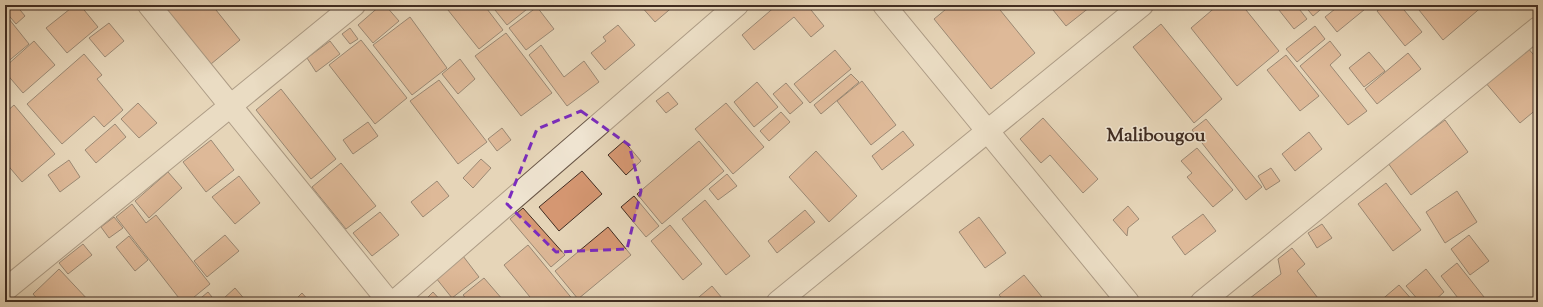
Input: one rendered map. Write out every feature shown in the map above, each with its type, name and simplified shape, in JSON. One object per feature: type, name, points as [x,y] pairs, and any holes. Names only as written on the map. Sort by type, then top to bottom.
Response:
[{"type":"street","points":[[149,5],[389,302]]},
{"type":"street","points":[[5,290],[354,5]]},
{"type":"street","points":[[394,302],[737,5]]},
{"type":"street","points":[[884,5],[1128,302]]},
{"type":"street","points":[[778,302],[1142,5]]},
{"type":"street","points":[[1202,302],[1538,28]]},
{"type":"highlighted area","points":[[581,111],[629,145],[641,191],[627,249],[556,252],[507,204],[537,129]]},
{"type":"building","points":[[5,5],[16,5],[25,16],[16,24],[5,11]]},
{"type":"building","points":[[75,5],[80,5],[98,27],[67,53],[46,28]]},
{"type":"building","points":[[163,5],[212,5],[240,40],[211,64]]},
{"type":"building","points":[[381,5],[385,5],[399,21],[373,43],[358,25]]},
{"type":"building","points":[[444,5],[484,5],[503,30],[479,49]]},
{"type":"building","points":[[491,5],[530,5],[531,6],[507,25]]},
{"type":"building","points":[[640,5],[675,5],[655,22]]},
{"type":"building","points":[[777,5],[807,5],[824,26],[811,37],[794,17],[754,50],[742,35]]},
{"type":"building","points":[[951,5],[996,5],[1035,53],[991,89],[934,19]]},
{"type":"building","points":[[1049,5],[1088,5],[1090,7],[1066,26]]},
{"type":"building","points":[[1218,5],[1242,5],[1279,51],[1237,86],[1191,28]]},
{"type":"building","points":[[1250,5],[1260,5],[1254,10]]},
{"type":"building","points":[[1275,5],[1296,5],[1307,19],[1294,29]]},
{"type":"building","points":[[1304,5],[1326,5],[1313,16]]},
{"type":"building","points":[[1340,5],[1370,5],[1337,32],[1325,17]]},
{"type":"building","points":[[1385,5],[1400,5],[1422,32],[1405,46],[1377,11]]},
{"type":"building","points":[[1415,5],[1484,5],[1443,40]]},
{"type":"building","points":[[537,7],[554,29],[526,50],[509,28]]},
{"type":"building","points":[[5,14],[29,44],[5,64]]},
{"type":"building","points":[[410,17],[447,68],[412,95],[373,45]]},
{"type":"building","points":[[109,23],[124,41],[105,57],[89,38]]},
{"type":"building","points":[[1161,24],[1222,99],[1194,123],[1133,47]]},
{"type":"building","points":[[618,25],[635,45],[605,70],[591,53],[606,41],[603,37]]},
{"type":"building","points":[[1315,26],[1325,39],[1297,62],[1286,49]]},
{"type":"building","points":[[350,28],[358,39],[350,44],[342,34]]},
{"type":"building","points":[[506,33],[552,93],[521,116],[475,56]]},
{"type":"building","points":[[361,40],[407,98],[375,124],[329,65]]},
{"type":"building","points":[[34,41],[55,65],[23,93],[5,72],[5,67]]},
{"type":"building","points":[[330,41],[340,54],[316,72],[307,58]]},
{"type":"building","points":[[1330,41],[1341,55],[1330,65],[1367,111],[1348,125],[1300,66]]},
{"type":"building","points":[[541,45],[564,77],[584,61],[599,82],[567,106],[529,55]]},
{"type":"building","points":[[1527,47],[1538,60],[1538,108],[1520,123],[1485,82]]},
{"type":"building","points":[[835,50],[851,69],[810,103],[794,84]]},
{"type":"building","points":[[1369,52],[1385,71],[1364,87],[1349,68]]},
{"type":"building","points":[[1408,53],[1421,69],[1377,104],[1365,89]]},
{"type":"building","points":[[84,54],[102,75],[97,79],[123,110],[104,127],[94,116],[62,144],[27,104]]},
{"type":"building","points":[[1286,55],[1319,96],[1300,111],[1267,70]]},
{"type":"building","points":[[460,59],[475,79],[458,94],[442,74]]},
{"type":"building","points":[[851,74],[859,82],[821,114],[814,105]]},
{"type":"building","points":[[439,80],[487,142],[458,164],[410,101]]},
{"type":"building","points":[[862,81],[896,125],[871,145],[837,101]]},
{"type":"building","points":[[757,82],[778,107],[754,127],[734,102]]},
{"type":"building","points":[[786,83],[803,103],[790,114],[773,94]]},
{"type":"building","points":[[281,89],[336,159],[311,179],[256,110]]},
{"type":"building","points":[[668,92],[678,104],[666,113],[656,101]]},
{"type":"building","points":[[138,103],[157,123],[139,138],[121,119]]},
{"type":"building","points":[[726,103],[764,147],[733,174],[695,129]]},
{"type":"building","points":[[14,105],[55,154],[22,182],[5,162],[5,113]]},
{"type":"building","points":[[781,112],[790,122],[769,141],[760,131]]},
{"type":"building","points":[[1043,118],[1098,179],[1083,193],[1050,155],[1041,163],[1020,139]]},
{"type":"building","points":[[1206,119],[1262,187],[1246,200],[1192,130]]},
{"type":"building","points":[[1445,120],[1468,152],[1411,195],[1388,163]]},
{"type":"building","points":[[368,122],[378,136],[353,154],[343,140]]},
{"type":"building","points":[[115,124],[126,137],[96,163],[85,150]]},
{"type":"building","points":[[502,128],[511,140],[497,151],[488,139]]},
{"type":"building","points":[[903,131],[914,145],[882,170],[872,156]]},
{"type":"building","points":[[1309,132],[1322,149],[1295,171],[1282,154]]},
{"type":"building","points":[[211,140],[234,170],[206,192],[183,162]]},
{"type":"building","points":[[624,141],[641,161],[626,175],[608,155]]},
{"type":"building","points":[[699,141],[724,171],[662,224],[637,194]]},
{"type":"building","points":[[1197,148],[1233,190],[1213,207],[1187,177],[1192,173],[1181,161]]},
{"type":"building","points":[[816,151],[857,196],[829,222],[789,177]]},
{"type":"building","points":[[481,159],[491,168],[473,188],[463,178]]},
{"type":"building","points":[[69,160],[80,177],[60,192],[48,175]]},
{"type":"building","points":[[341,163],[376,206],[346,229],[312,187]]},
{"type":"building","points":[[1271,168],[1280,181],[1266,190],[1258,176]]},
{"type":"building","points":[[582,171],[602,194],[559,231],[539,207]]},
{"type":"building","points":[[168,172],[182,188],[149,218],[135,201]]},
{"type":"building","points":[[727,174],[737,186],[718,200],[709,189]]},
{"type":"building","points":[[239,176],[260,203],[235,224],[212,197]]},
{"type":"building","points":[[437,181],[449,196],[423,217],[411,202]]},
{"type":"building","points":[[1386,183],[1421,230],[1393,251],[1358,204]]},
{"type":"building","points":[[1457,191],[1477,222],[1445,243],[1426,212]]},
{"type":"building","points":[[634,196],[659,226],[646,237],[621,207]]},
{"type":"building","points":[[705,200],[750,256],[726,275],[682,219]]},
{"type":"building","points":[[132,204],[146,223],[156,215],[210,284],[188,302],[182,302],[116,217]]},
{"type":"building","points":[[1128,206],[1139,219],[1128,228],[1127,236],[1113,220]]},
{"type":"building","points":[[523,208],[565,255],[551,267],[510,219]]},
{"type":"building","points":[[805,210],[815,222],[777,253],[768,241]]},
{"type":"building","points":[[380,212],[399,235],[372,256],[353,233]]},
{"type":"building","points":[[1203,214],[1216,231],[1185,255],[1172,237]]},
{"type":"building","points":[[114,217],[123,228],[109,238],[101,227]]},
{"type":"building","points":[[979,217],[1006,253],[985,268],[959,232]]},
{"type":"building","points":[[1322,224],[1332,238],[1317,248],[1308,233]]},
{"type":"building","points":[[670,225],[702,264],[683,280],[651,241]]},
{"type":"building","points":[[608,227],[631,255],[578,299],[555,271]]},
{"type":"building","points":[[225,235],[239,251],[207,277],[194,261]]},
{"type":"building","points":[[1469,235],[1489,261],[1470,275],[1451,249]]},
{"type":"building","points":[[129,236],[148,260],[135,271],[116,247]]},
{"type":"building","points":[[83,244],[92,255],[68,274],[59,263]]},
{"type":"building","points":[[528,245],[574,301],[573,302],[534,302],[504,265]]},
{"type":"building","points":[[1292,248],[1305,264],[1297,271],[1321,302],[1245,302],[1281,274],[1278,259]]},
{"type":"building","points":[[463,256],[479,277],[452,298],[436,278]]},
{"type":"building","points":[[1457,263],[1488,302],[1461,302],[1441,276]]},
{"type":"building","points":[[59,269],[90,302],[40,302],[33,294]]},
{"type":"building","points":[[1426,269],[1444,292],[1433,302],[1420,302],[1406,286]]},
{"type":"building","points":[[1024,275],[1046,302],[1005,302],[999,295]]},
{"type":"building","points":[[484,278],[503,300],[500,302],[469,302],[463,295]]},
{"type":"building","points":[[1399,285],[1414,302],[1379,302]]},
{"type":"building","points":[[712,286],[722,298],[718,302],[693,302]]},
{"type":"building","points":[[235,288],[247,302],[227,302],[224,298]]},
{"type":"building","points":[[208,292],[216,302],[196,302]]},
{"type":"building","points":[[433,292],[442,302],[423,302]]},
{"type":"building","points":[[302,293],[310,302],[293,302]]},
{"type":"district","name":"Malibougou","points":[[1156,134]]}]
